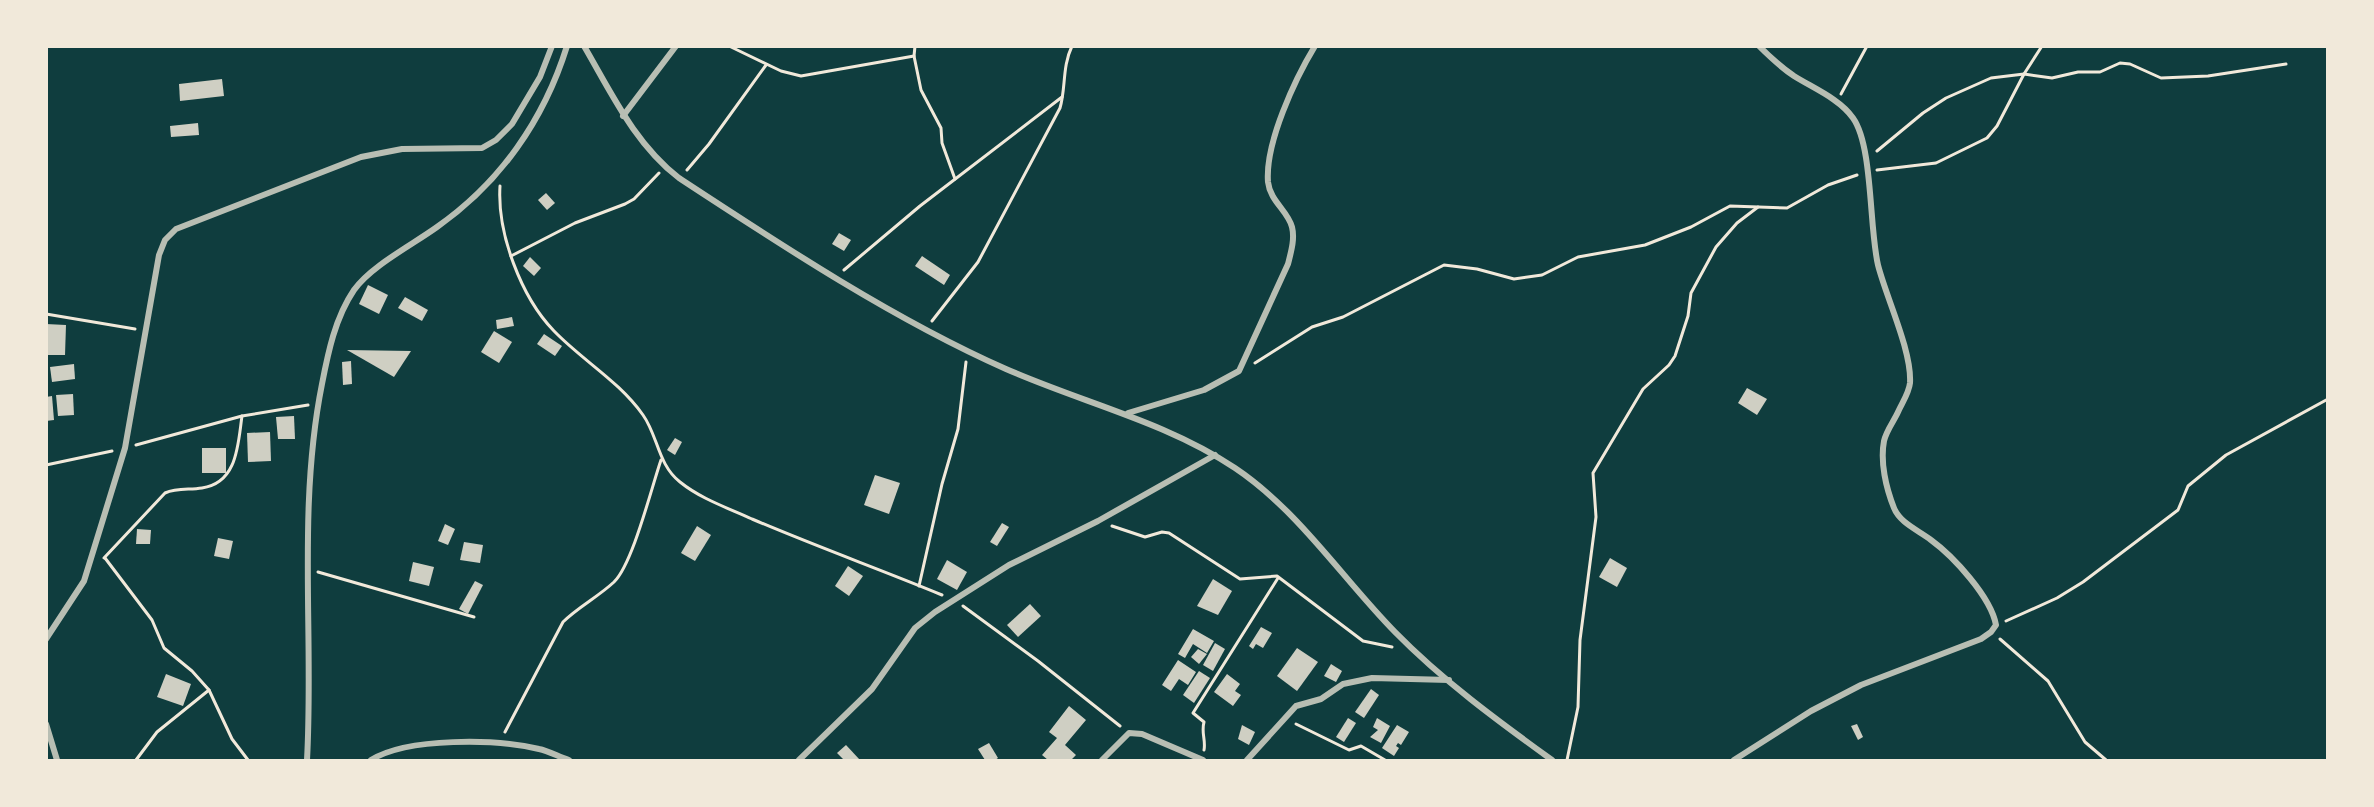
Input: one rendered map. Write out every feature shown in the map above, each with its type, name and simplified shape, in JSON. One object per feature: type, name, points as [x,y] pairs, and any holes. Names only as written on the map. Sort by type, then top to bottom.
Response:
[{"type":"street","points":[[46,639],[84,581],[125,448],[159,255],[165,240],[176,229],[361,157],[402,149],[482,148],[495,140],[512,124],[540,77],[552,46]]},
{"type":"street","points":[[307,760],[310,684],[307,505],[318,403],[333,338],[355,289],[383,265],[461,210],[501,172],[532,126],[560,69],[567,46]]},
{"type":"street","points":[[584,46],[623,116],[665,167],[836,277],[926,329],[1006,369],[1128,413],[1215,455],[1273,499],[1395,632],[1492,716],[1552,760]]},
{"type":"street","points":[[623,116],[676,46]]},
{"type":"street","points":[[1128,413],[1204,390],[1239,370],[1288,264],[1292,245],[1292,226],[1275,203],[1268,182],[1271,155],[1281,118],[1300,72],[1315,46]]},
{"type":"street","points":[[1734,760],[1811,711],[1861,685],[1935,658],[1991,632],[1996,625],[1994,615],[1976,588],[1948,554],[1906,524],[1895,510],[1888,490],[1883,464],[1884,440],[1905,398],[1910,385],[1910,375],[1878,264],[1866,159],[1854,120],[1836,103],[1792,74],[1760,46]]},
{"type":"street","points":[[799,760],[872,689],[915,628],[935,612],[956,601],[1009,565],[1098,520],[1215,455]]},
{"type":"street","points":[[1247,760],[1296,706],[1321,699],[1343,684],[1372,678],[1449,680]]},
{"type":"street","points":[[46,724],[57,760]]},
{"type":"street","points":[[1102,760],[1129,733],[1142,734],[1203,760]]},
{"type":"street","points":[[371,760],[410,745],[499,742],[540,749],[569,760]]},
{"type":"path","points":[[729,46],[766,65],[801,76],[914,56]]},
{"type":"path","points":[[915,46],[914,56],[921,90],[941,128],[942,143],[955,179]]},
{"type":"path","points":[[926,329],[984,252],[1014,198],[1064,96],[1065,68],[1072,46]]},
{"type":"path","points":[[1836,103],[1867,46]]},
{"type":"path","points":[[1239,370],[1270,355],[1312,327],[1343,317],[1444,265],[1477,269],[1503,278],[1524,278],[1542,274],[1578,257],[1645,245],[1691,227],[1730,206],[1787,208],[1828,185],[1867,171],[1936,163],[1987,138],[1997,126],[2024,74],[2042,46]]},
{"type":"path","points":[[1866,159],[1923,113],[1946,98],[1992,78],[2024,74],[2052,78],[2078,72],[2100,72],[2120,63],[2130,64],[2166,78],[2208,76],[2286,64]]},
{"type":"path","points":[[680,178],[709,144],[766,65]]},
{"type":"path","points":[[836,277],[955,179],[1064,96]]},
{"type":"path","points":[[511,256],[575,223],[634,199],[665,167]]},
{"type":"path","points":[[501,172],[499,206],[511,256],[526,290],[552,330],[605,375],[645,417],[662,458],[678,481],[700,495],[806,542],[956,601],[1038,661],[1129,733]]},
{"type":"path","points":[[1567,760],[1578,707],[1580,640],[1596,517],[1593,473],[1643,389],[1669,365],[1675,356],[1688,316],[1691,293],[1716,247],[1730,230],[1758,207]]},
{"type":"path","points":[[46,314],[146,331]]},
{"type":"path","points":[[919,586],[942,484],[958,429],[968,350]]},
{"type":"path","points":[[1996,625],[2057,598],[2083,582],[2178,510],[2188,486],[2226,455],[2328,399]]},
{"type":"path","points":[[46,465],[125,448],[242,416],[318,403]]},
{"type":"path","points":[[84,581],[165,493],[205,488],[222,479],[236,459],[242,416]]},
{"type":"path","points":[[499,742],[563,622],[575,610],[615,581],[627,560],[662,458]]},
{"type":"path","points":[[1098,520],[1145,537],[1162,532],[1169,533],[1240,579],[1267,574],[1278,578],[1363,641],[1390,646],[1400,654]]},
{"type":"path","points":[[105,558],[152,620],[164,648],[192,670],[209,690],[232,739],[248,760]]},
{"type":"path","points":[[307,569],[474,617]]},
{"type":"path","points":[[1203,760],[1204,722],[1192,713],[1278,578]]},
{"type":"path","points":[[1991,632],[2048,681],[2085,742],[2106,760]]},
{"type":"path","points":[[136,760],[158,732],[209,690]]},
{"type":"path","points":[[1286,719],[1349,750],[1361,747],[1385,760]]},
{"type":"building","points":[[222,79],[224,96],[180,101],[179,84]]},
{"type":"building","points":[[198,123],[199,135],[171,137],[170,126]]},
{"type":"building","points":[[546,193],[555,203],[547,210],[538,200]]},
{"type":"building","points":[[839,233],[851,240],[844,251],[832,244]]},
{"type":"building","points":[[922,256],[950,275],[944,285],[915,266]]},
{"type":"building","points":[[530,257],[541,268],[534,276],[523,266]]},
{"type":"building","points":[[368,285],[388,295],[379,314],[359,304]]},
{"type":"building","points":[[405,297],[428,310],[422,321],[398,308]]},
{"type":"building","points":[[512,317],[514,326],[497,329],[496,320]]},
{"type":"building","points":[[46,324],[66,325],[65,355],[46,355]]},
{"type":"building","points":[[494,331],[512,342],[499,363],[481,352]]},
{"type":"building","points":[[544,334],[562,346],[555,356],[537,344]]},
{"type":"building","points":[[347,350],[411,351],[394,377]]},
{"type":"building","points":[[351,361],[352,384],[343,385],[342,362]]},
{"type":"building","points":[[74,364],[75,379],[52,382],[50,367]]},
{"type":"building","points":[[1747,388],[1767,399],[1757,415],[1738,403]]},
{"type":"building","points":[[73,394],[74,415],[58,416],[56,395]]},
{"type":"building","points":[[52,396],[54,420],[46,421],[46,397]]},
{"type":"building","points":[[294,416],[295,439],[278,439],[276,417]]},
{"type":"building","points":[[270,432],[271,461],[248,462],[247,433]]},
{"type":"building","points":[[675,438],[682,442],[675,455],[667,450]]},
{"type":"building","points":[[202,448],[226,448],[226,473],[202,473]]},
{"type":"building","points":[[875,475],[900,483],[889,514],[864,505]]},
{"type":"building","points":[[1002,523],[1009,527],[997,546],[990,542]]},
{"type":"building","points":[[445,524],[455,529],[448,545],[438,541]]},
{"type":"building","points":[[697,526],[711,535],[695,561],[681,553]]},
{"type":"building","points":[[137,529],[151,530],[150,544],[136,544]]},
{"type":"building","points":[[218,538],[233,541],[229,559],[214,556]]},
{"type":"building","points":[[464,542],[483,545],[480,563],[460,560]]},
{"type":"building","points":[[1610,558],[1627,568],[1617,587],[1599,577]]},
{"type":"building","points":[[947,560],[967,572],[957,590],[937,579]]},
{"type":"building","points":[[413,562],[434,567],[429,586],[409,581]]},
{"type":"building","points":[[848,566],[863,576],[849,596],[835,586]]},
{"type":"building","points":[[1213,579],[1232,591],[1218,615],[1197,606]]},
{"type":"building","points":[[475,581],[483,585],[468,614],[459,609]]},
{"type":"building","points":[[1030,604],[1041,616],[1018,637],[1007,625]]},
{"type":"building","points":[[1261,627],[1272,633],[1263,648],[1256,644],[1253,649],[1249,646]]},
{"type":"building","points":[[1193,629],[1214,641],[1207,653],[1193,644],[1185,658],[1178,654]]},
{"type":"building","points":[[1215,643],[1225,649],[1213,671],[1203,665]]},
{"type":"building","points":[[1297,648],[1318,662],[1297,691],[1277,676]]},
{"type":"building","points":[[1198,649],[1207,654],[1199,664],[1191,657]]},
{"type":"building","points":[[1178,660],[1196,672],[1188,685],[1179,679],[1171,691],[1162,685]]},
{"type":"building","points":[[1331,664],[1342,671],[1336,682],[1324,676]]},
{"type":"building","points":[[1199,671],[1210,678],[1194,703],[1183,695]]},
{"type":"building","points":[[166,674],[191,684],[183,706],[157,697]]},
{"type":"building","points":[[1227,674],[1240,684],[1235,691],[1241,695],[1233,706],[1214,692]]},
{"type":"building","points":[[1371,689],[1379,695],[1364,718],[1355,712]]},
{"type":"building","points":[[1069,706],[1086,720],[1065,745],[1076,755],[1071,760],[1048,760],[1042,755],[1057,738],[1049,732]]},
{"type":"building","points":[[1348,718],[1356,723],[1344,742],[1336,737]]},
{"type":"building","points":[[1377,718],[1390,726],[1381,743],[1370,737],[1378,730],[1373,727]]},
{"type":"building","points":[[1857,724],[1863,737],[1858,740],[1851,726]]},
{"type":"building","points":[[1242,725],[1255,732],[1249,745],[1238,739]]},
{"type":"building","points":[[1397,725],[1409,732],[1401,745],[1398,743],[1396,746],[1399,748],[1394,756],[1382,748]]},
{"type":"building","points":[[989,743],[998,758],[995,760],[985,760],[978,749]]},
{"type":"building","points":[[846,745],[860,760],[844,760],[837,753]]}]
